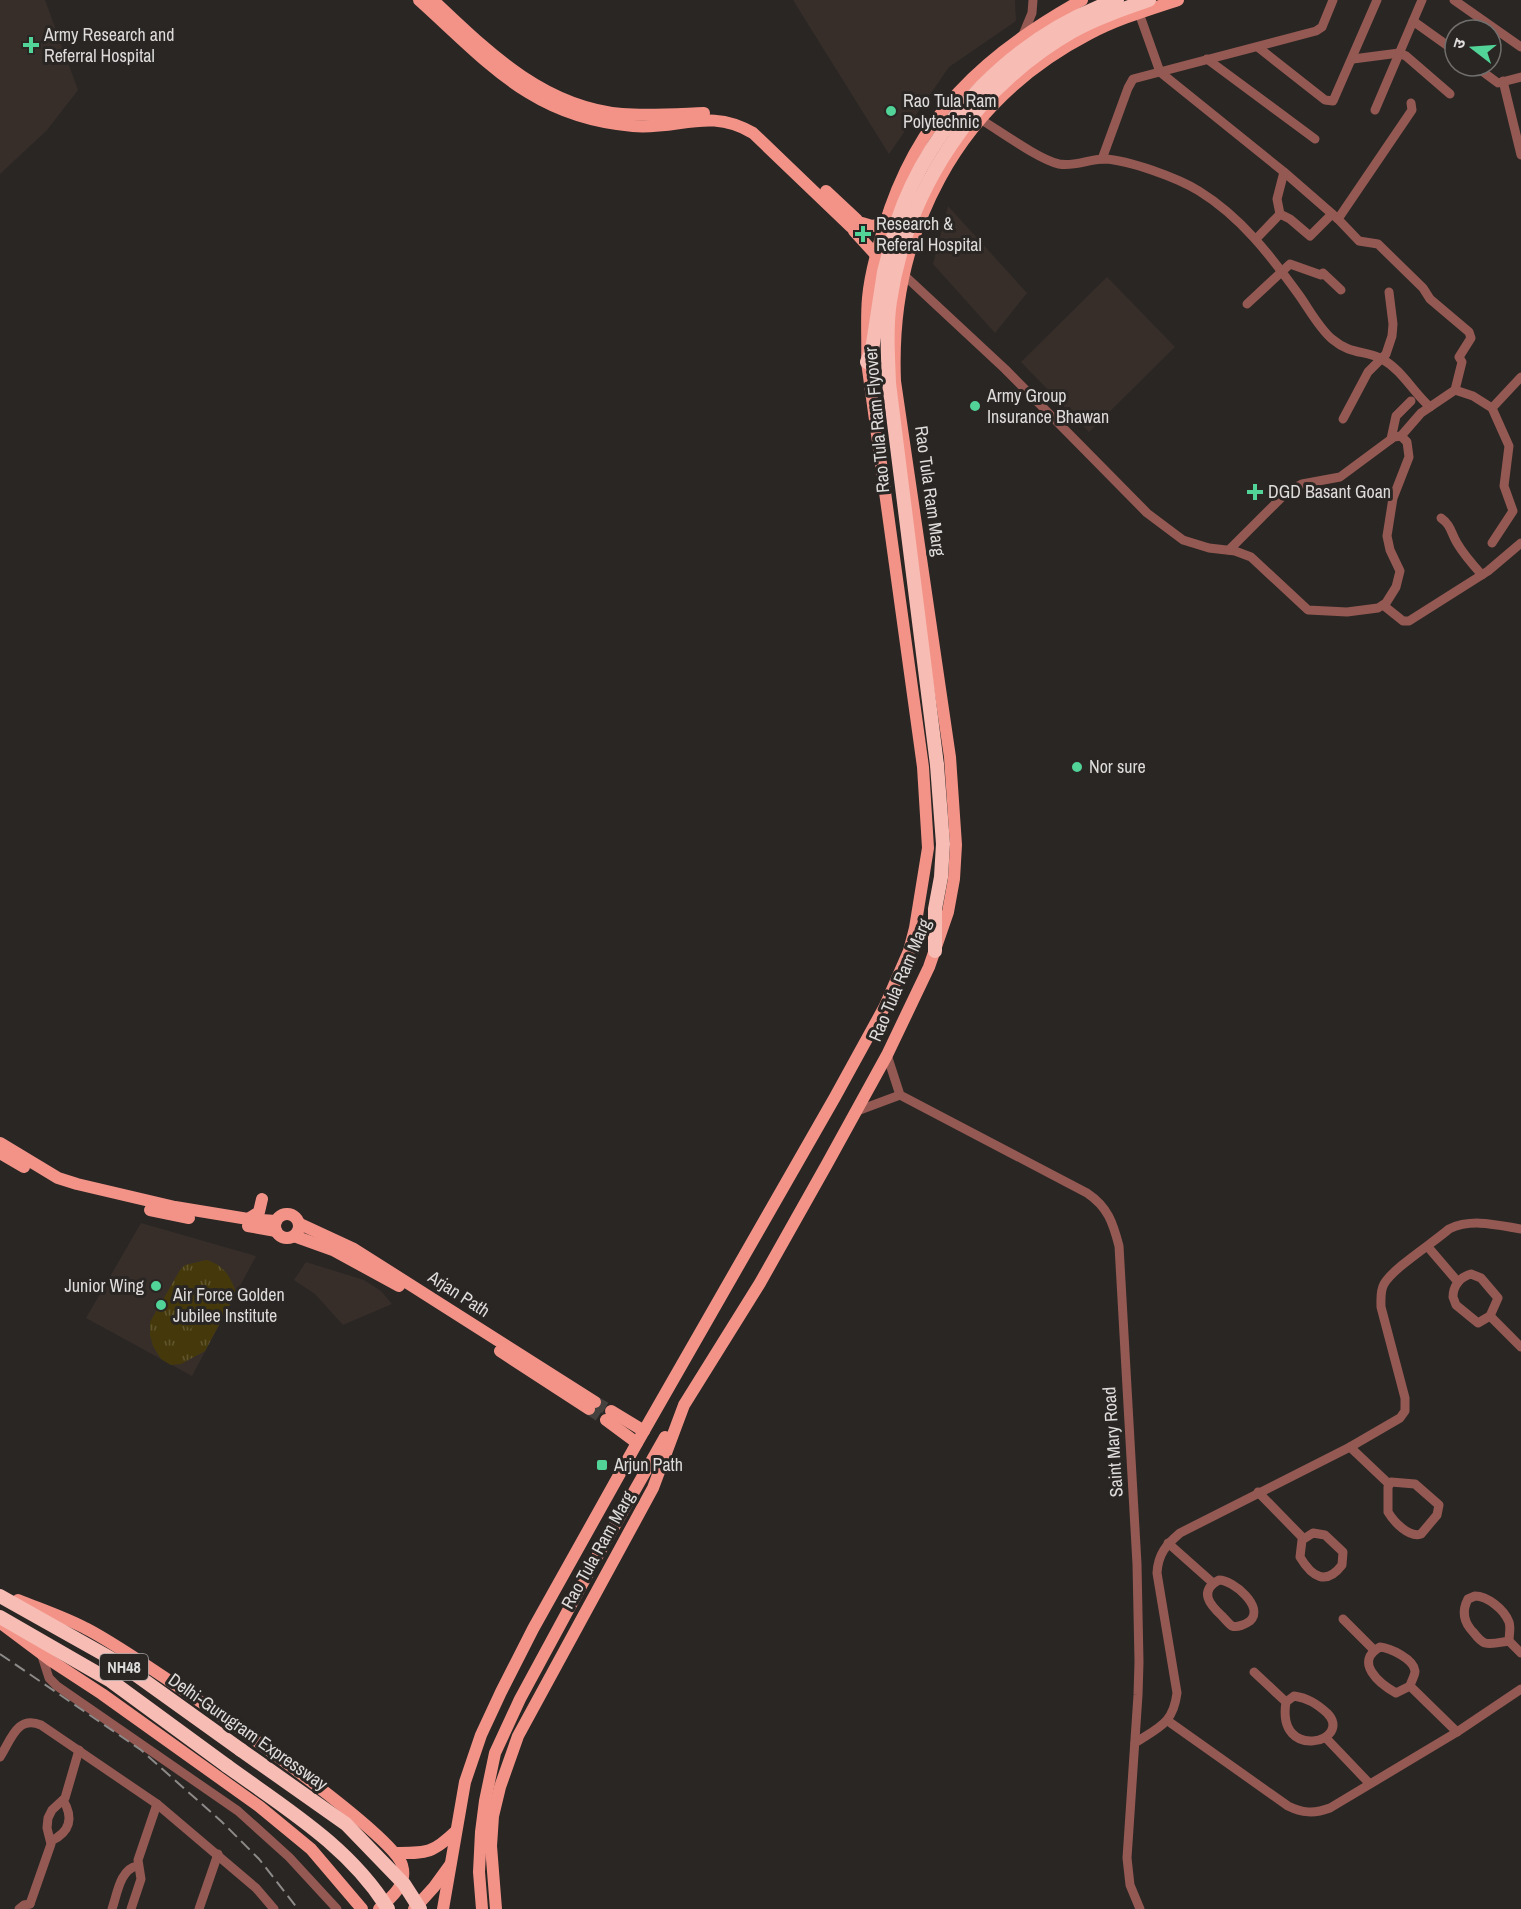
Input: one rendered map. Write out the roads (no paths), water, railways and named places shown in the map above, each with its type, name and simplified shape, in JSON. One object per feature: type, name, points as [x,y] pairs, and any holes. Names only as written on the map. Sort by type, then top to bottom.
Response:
[{"type":"highway","name":"Rao Tula Ram Flyover","points":[[867,362],[872,350],[884,272],[900,212],[919,172],[940,136],[989,80],[1033,43],[1088,11],[1117,0]]},
{"type":"highway","name":"Rao Tula Ram Flyover","points":[[935,951],[935,909],[941,877],[943,844],[937,765],[889,383],[890,301],[898,263],[923,192],[941,158],[962,127],[982,104],[1037,55],[1074,31],[1149,0]]},
{"type":"highway","name":"Delhi-Gurugram Expressway","points":[[0,1594],[121,1664],[345,1824],[404,1884],[420,1909]]},
{"type":"highway","name":"NH48","points":[[0,1617],[111,1682],[326,1838],[379,1894],[388,1909]]},
{"type":"main road","points":[[419,0],[498,72],[529,94],[560,111],[584,119],[657,127],[714,117]]},
{"type":"main road","points":[[433,0],[505,64],[555,97],[582,106],[621,114],[714,117],[734,123],[753,133],[786,159],[856,225],[876,255]]},
{"type":"main road","name":"Rao Tula Ram Marg","points":[[443,1909],[465,1782],[481,1735],[501,1692],[533,1629],[885,1006],[903,967],[915,928],[928,848],[923,767],[867,362],[868,298],[876,255],[892,199],[915,149],[944,107],[975,74],[1034,30],[1082,0]]},
{"type":"main road","name":"Rao Tula Ram Marg","points":[[496,1909],[491,1846],[493,1816],[500,1787],[518,1736],[652,1488],[684,1405],[760,1283],[887,1055],[935,951],[948,912],[954,879],[956,845],[950,757],[896,381],[894,347],[904,276],[914,238],[927,202],[964,138],[1013,86],[1051,57],[1090,33],[1178,0]]},
{"type":"main road","points":[[1034,30],[1051,57]]},
{"type":"main road","points":[[975,74],[992,73],[1000,83],[1000,93],[995,103]]},
{"type":"main road","points":[[856,225],[872,226],[885,223]]},
{"type":"main road","points":[[0,1143],[58,1178],[69,1182],[175,1207],[276,1226],[284,1238],[294,1236],[299,1231],[300,1224],[297,1218],[287,1214],[281,1216],[276,1226]]},
{"type":"main road","points":[[0,1153],[54,1183],[76,1192],[173,1215],[276,1226]]},
{"type":"main road","points":[[248,1219],[259,1212],[262,1199]]},
{"type":"main road","name":"Arjan Path","points":[[294,1236],[333,1250],[391,1282],[592,1405],[362,1254],[300,1224]]},
{"type":"main road","points":[[482,1909],[479,1872],[480,1832],[495,1754],[520,1700],[598,1555],[684,1405]]},
{"type":"main road","points":[[638,1443],[608,1416],[644,1431]]},
{"type":"main road","points":[[0,1594],[86,1628],[187,1692],[315,1785],[384,1840],[402,1862],[405,1877],[401,1887],[379,1909]]},
{"type":"main road","points":[[0,1622],[261,1807],[311,1849],[362,1909]]},
{"type":"main road","points":[[395,1853],[431,1851],[456,1832]]},
{"type":"main road","points":[[414,1909],[452,1862]]},
{"type":"street","points":[[1021,39],[1032,13],[1033,0]]},
{"type":"street","points":[[1102,159],[1130,83],[1137,77],[1259,48],[1316,31],[1322,27],[1332,0]]},
{"type":"street","points":[[1259,48],[1331,102],[1335,99],[1377,0]]},
{"type":"street","points":[[1375,110],[1422,0]]},
{"type":"street","points":[[1454,0],[1521,47]]},
{"type":"street","points":[[1139,13],[1160,72],[1284,172],[1359,241],[1378,244],[1423,288],[1430,299],[1469,332],[1471,338],[1460,357],[1462,362],[1455,390],[1421,413],[1401,436]]},
{"type":"street","points":[[1413,21],[1443,42]]},
{"type":"street","points":[[1353,59],[1399,52],[1450,94]]},
{"type":"street","points":[[1207,59],[1315,139]]},
{"type":"street","points":[[1491,78],[1498,83],[1521,77]]},
{"type":"street","points":[[1503,81],[1521,155]]},
{"type":"street","points":[[1280,214],[1290,219],[1310,236],[1335,217],[1412,110],[1411,103]]},
{"type":"street","points":[[980,119],[1055,162],[1071,165],[1102,159],[1121,162],[1164,175],[1199,191],[1241,222],[1282,271],[1330,338],[1349,351],[1381,359],[1400,373],[1430,407]]},
{"type":"street","points":[[1280,214],[1277,199],[1284,172]]},
{"type":"street","points":[[1256,239],[1280,214]]},
{"type":"street","points":[[1247,304],[1290,264],[1321,275],[1323,273],[1341,290]]},
{"type":"street","points":[[904,276],[1005,369],[1147,513],[1183,540],[1209,548],[1241,552],[1255,560],[1308,610],[1347,612],[1372,609],[1383,605],[1396,586],[1399,577],[1398,566],[1387,544],[1387,536],[1393,498],[1409,457],[1407,442],[1401,436],[1396,435],[1340,477],[1312,482],[1287,492],[1229,550]]},
{"type":"street","points":[[1343,419],[1368,372],[1386,354],[1393,324],[1389,292]]},
{"type":"street","points":[[1492,408],[1521,378]]},
{"type":"street","points":[[1455,390],[1473,396],[1492,408],[1509,446],[1504,486],[1513,511],[1492,543]]},
{"type":"street","points":[[1391,439],[1396,416],[1411,401]]},
{"type":"street","points":[[1441,518],[1449,523],[1464,555],[1482,575]]},
{"type":"street","points":[[1383,605],[1405,622],[1482,575],[1521,543]]},
{"type":"street","points":[[857,1111],[900,1095],[887,1055]]},
{"type":"street","name":"Saint Mary Road","points":[[900,1095],[1087,1193],[1105,1208],[1114,1225],[1119,1246],[1137,1564],[1138,1684],[1127,1858],[1130,1885],[1140,1909]]},
{"type":"street","points":[[1135,1743],[1168,1721],[1175,1708],[1177,1693],[1156,1573],[1161,1553],[1168,1543],[1180,1533],[1350,1447],[1400,1418],[1405,1412],[1405,1398],[1381,1307],[1383,1286],[1391,1274],[1449,1229],[1466,1223],[1521,1229]]},
{"type":"street","points":[[1428,1247],[1458,1282]]},
{"type":"street","points":[[1471,1274],[1481,1278],[1489,1286],[1498,1298],[1490,1316],[1478,1323],[1456,1305],[1453,1293],[1458,1282],[1471,1274]]},
{"type":"street","points":[[1490,1316],[1521,1347]]},
{"type":"street","points":[[1350,1447],[1389,1484],[1415,1484],[1439,1505],[1437,1515],[1421,1534],[1417,1536],[1411,1534],[1390,1516],[1387,1506],[1389,1484]]},
{"type":"street","points":[[1258,1492],[1303,1538]]},
{"type":"street","points":[[1313,1533],[1322,1533],[1340,1547],[1344,1558],[1333,1575],[1316,1576],[1300,1557],[1303,1538],[1313,1533]]},
{"type":"street","points":[[1168,1543],[1213,1583]]},
{"type":"street","points":[[1227,1580],[1251,1602],[1254,1615],[1250,1621],[1240,1626],[1232,1626],[1210,1605],[1208,1594],[1213,1583],[1227,1580]]},
{"type":"street","points":[[1509,1641],[1492,1644],[1481,1641],[1464,1619],[1468,1599],[1483,1596],[1505,1615],[1510,1627],[1509,1641],[1521,1653]]},
{"type":"street","points":[[1343,1619],[1374,1650]]},
{"type":"street","points":[[1388,1647],[1407,1660],[1415,1669],[1410,1686],[1396,1693],[1375,1676],[1368,1665],[1374,1650],[1388,1647]]},
{"type":"street","points":[[41,1653],[49,1678],[57,1686],[238,1811],[289,1857],[337,1909]]},
{"type":"street","points":[[1254,1672],[1286,1702]]},
{"type":"street","points":[[1410,1686],[1457,1732]]},
{"type":"street","points":[[1168,1721],[1277,1798],[1297,1810],[1312,1813],[1330,1808],[1457,1732],[1521,1689]]},
{"type":"street","points":[[1294,1696],[1305,1698],[1321,1708],[1330,1716],[1333,1724],[1332,1732],[1326,1738],[1309,1741],[1295,1736],[1290,1732],[1284,1720],[1286,1702],[1294,1696]]},
{"type":"street","points":[[0,1757],[24,1722],[32,1721],[41,1725],[157,1804],[256,1888],[274,1909]]},
{"type":"street","points":[[1326,1738],[1369,1783]]},
{"type":"street","points":[[19,1909],[24,1905],[33,1907],[51,1841],[47,1828],[48,1818],[52,1810],[63,1800],[79,1750]]},
{"type":"street","points":[[51,1841],[63,1835],[68,1825],[69,1815],[63,1800]]},
{"type":"street","points":[[131,1909],[141,1879],[137,1866],[157,1804]]},
{"type":"street","points":[[199,1909],[218,1854]]},
{"type":"street","points":[[112,1909],[125,1874],[137,1866]]},
{"type":"tunnel","points":[[595,1402],[611,1411]]},
{"type":"tunnel","points":[[589,1409],[606,1420]]},
{"type":"railway","points":[[0,1654],[141,1750],[222,1822],[259,1859],[298,1909]]},
{"type":"place","name":"Army Research and Referral Hospital","points":[[31,45]]},
{"type":"place","name":"Rao Tula Ram Polytechnic","points":[[891,111]]},
{"type":"place","name":"Research & Referal Hospital","points":[[863,234]]},
{"type":"place","name":"Army Group Insurance Bhawan","points":[[975,406]]},
{"type":"place","name":"DGD Basant Goan","points":[[1255,492]]},
{"type":"place","name":"Nor sure","points":[[1077,767]]},
{"type":"place","name":"Junior Wing","points":[[156,1286]]},
{"type":"place","name":"Air Force Golden Jubilee Institute","points":[[161,1305]]},
{"type":"place","name":"Arjun Path","points":[[602,1465]]}]
